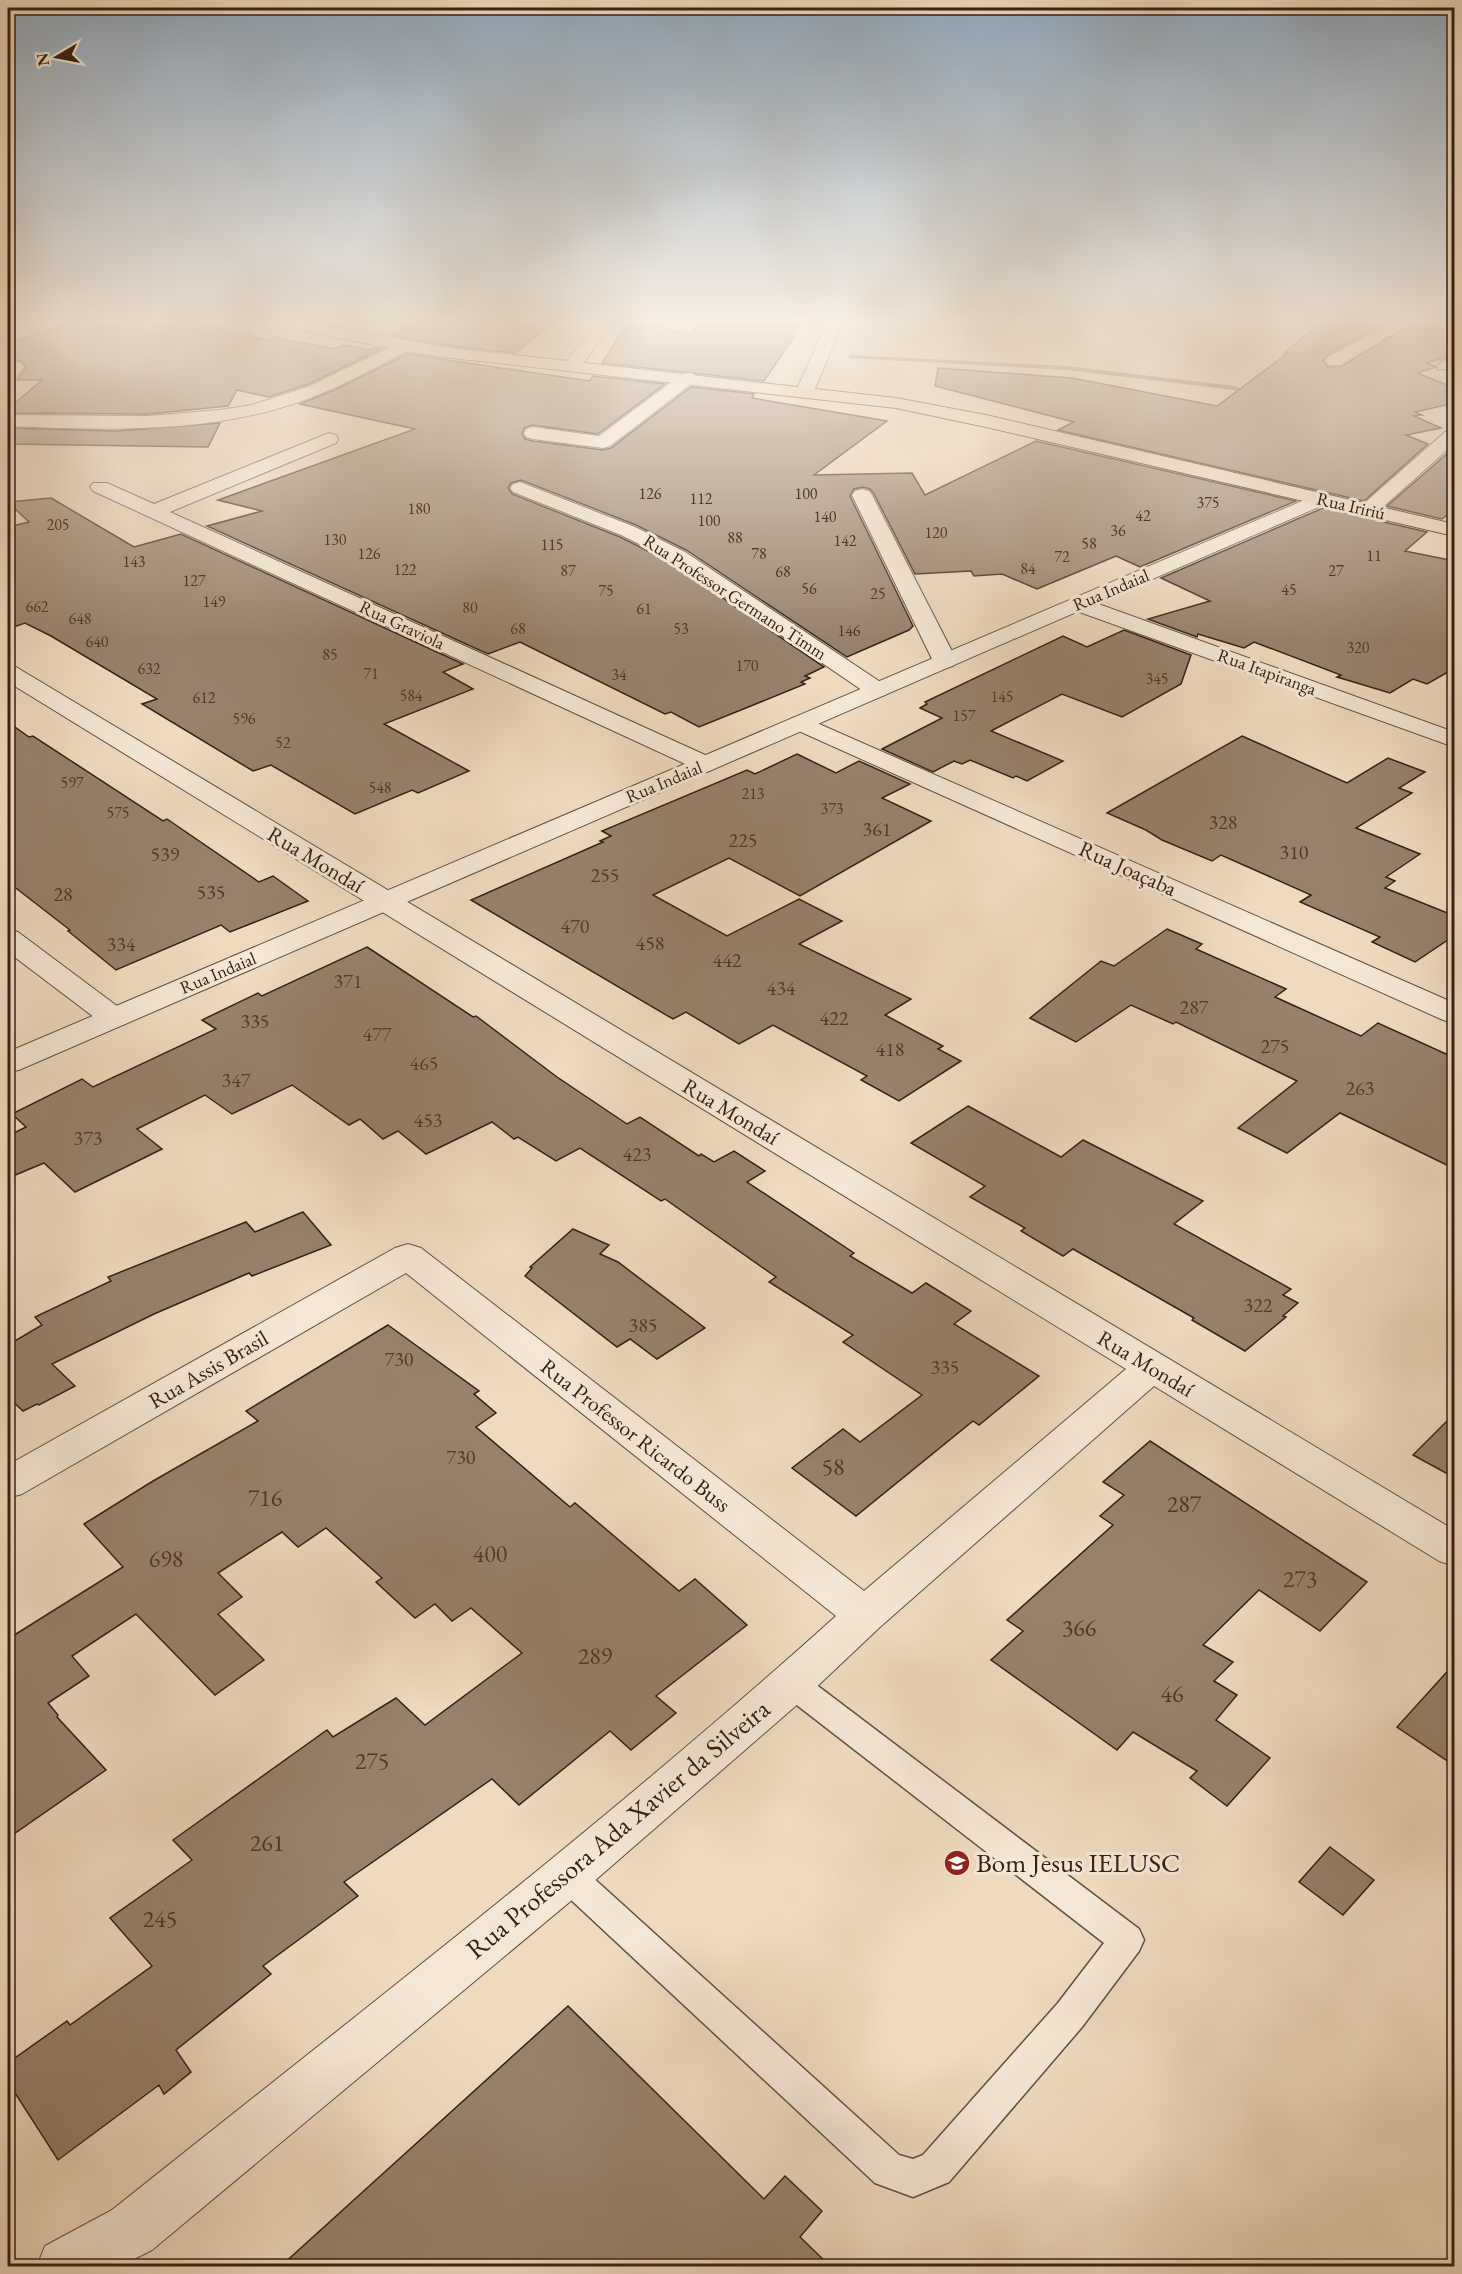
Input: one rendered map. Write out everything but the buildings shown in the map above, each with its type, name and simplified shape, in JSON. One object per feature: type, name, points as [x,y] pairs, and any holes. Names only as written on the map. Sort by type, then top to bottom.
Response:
[{"type":"main road","name":"Rua Iririú","points":[[1017,429],[1455,530]]},
{"type":"street","points":[[533,433],[603,442],[620,429]]},
{"type":"street","points":[[1368,510],[1452,436]]},
{"type":"street","points":[[154,511],[329,439]]},
{"type":"street","name":"Rua Graviola","points":[[100,487],[705,764]]},
{"type":"street","name":"Rua Professor Germano Timm","points":[[520,488],[628,531],[670,552],[878,690]]},
{"type":"street","points":[[862,495],[945,661]]},
{"type":"street","name":"Rua Indaial","points":[[8,1063],[1321,500]]},
{"type":"street","name":"Rua Itapiranga","points":[[1079,604],[1455,740]]},
{"type":"street","name":"Rua Mondaí","points":[[8,672],[1455,1550]]},
{"type":"street","name":"Rua Joaçaba","points":[[801,723],[1455,1014]]},
{"type":"street","points":[[8,938],[114,1018]]},
{"type":"street","name":"Rua Assis Brasil","points":[[8,1483],[408,1256]]},
{"type":"street","name":"Rua Professor Ricardo Buss","points":[[408,1256],[865,1615]]},
{"type":"street","name":"Rua Professora Ada Xavier da Silveira","points":[[65,2266],[132,2230],[567,1875],[791,1683],[865,1615],[1152,1367]]},
{"type":"lane","points":[[567,1875],[888,2170],[913,2178],[936,2169],[1070,2015],[1127,1940],[791,1683]]},
{"type":"place","name":"Bom Jesus IELUSC","points":[[957,1863]]}]
